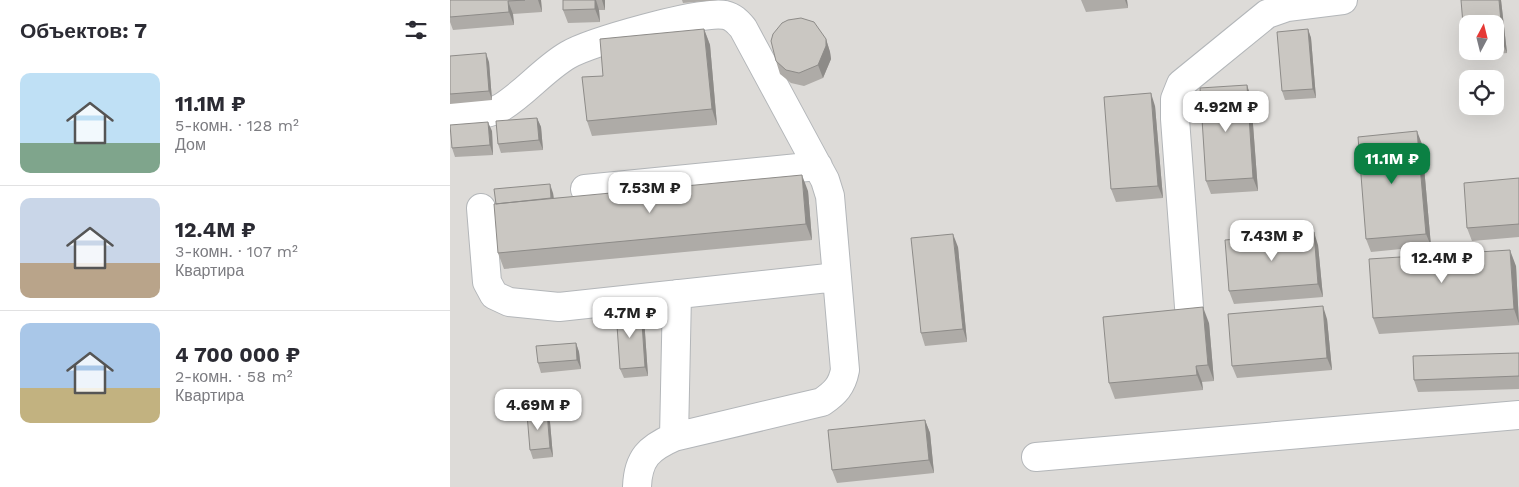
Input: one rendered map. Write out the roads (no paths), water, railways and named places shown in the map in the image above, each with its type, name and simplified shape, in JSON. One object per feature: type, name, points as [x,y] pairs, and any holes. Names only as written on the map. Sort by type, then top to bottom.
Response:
[{"type":"lane","points":[[1189,307],[1175,119],[1175,99],[1181,84],[1267,14],[1287,7],[1343,0]]},
{"type":"lane","points":[[450,116],[476,114],[502,106],[566,56],[584,46],[693,17],[724,15],[734,18],[743,28],[818,166],[830,196],[844,370],[842,382],[835,393],[822,402],[674,437],[655,446],[643,458],[637,474],[637,487]]},
{"type":"lane","points":[[584,189],[818,166]]},
{"type":"lane","points":[[481,208],[488,282],[494,295],[509,302],[559,306],[837,277]]},
{"type":"lane","points":[[674,437],[676,294]]},
{"type":"lane","points":[[1036,457],[1519,415]]}]
